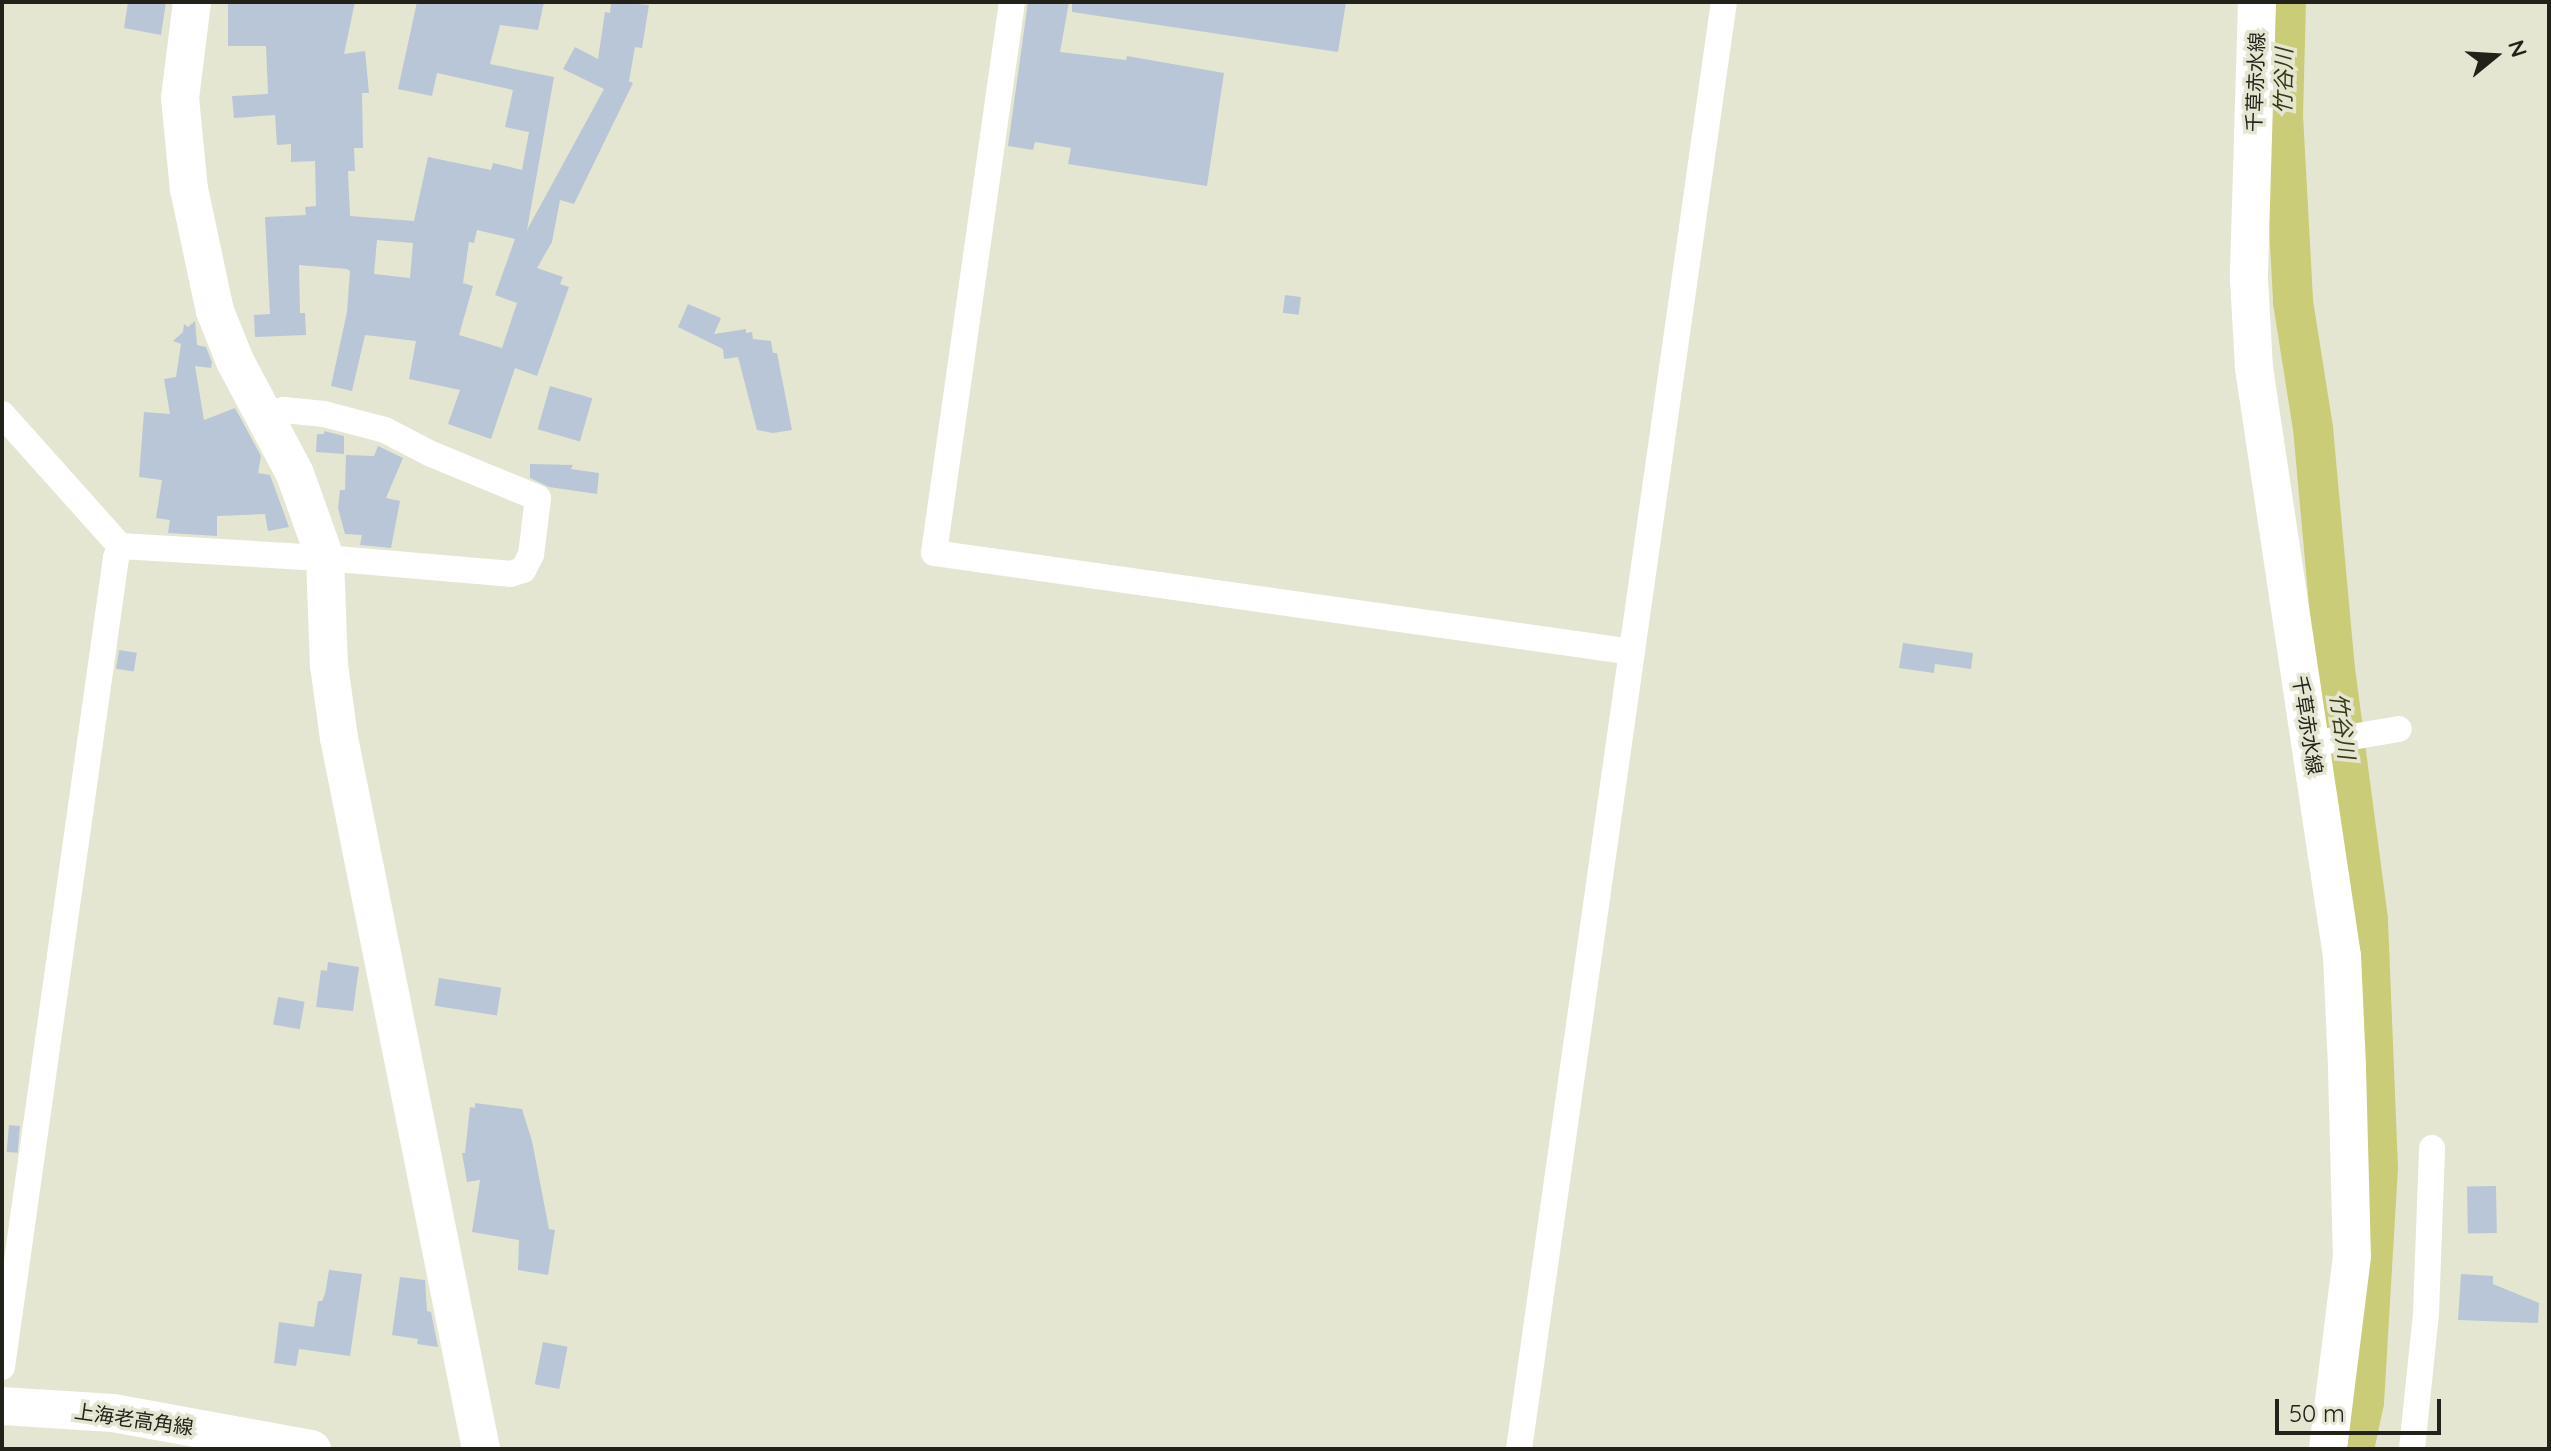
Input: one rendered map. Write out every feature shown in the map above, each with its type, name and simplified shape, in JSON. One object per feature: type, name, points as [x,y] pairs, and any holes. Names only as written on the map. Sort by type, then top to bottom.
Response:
[{"type":"main road","points":[[192,2],[180,98],[189,189],[215,311],[235,361],[295,474],[325,558],[329,665],[339,738],[481,1449]]},
{"type":"main road","name":"千草赤水線","points":[[2257,2],[2249,279],[2254,368],[2342,956],[2352,1256],[2328,1449]]},
{"type":"main road","name":"上海老高角線","points":[[2,1406],[113,1413],[312,1449]]},
{"type":"street","points":[[1012,2],[934,553],[1632,652]]},
{"type":"street","points":[[1519,1449],[1724,2]]},
{"type":"street","points":[[2,414],[120,546],[325,558],[510,574],[523,570],[531,555],[538,498],[431,454],[385,430],[324,414],[284,410],[262,414]]},
{"type":"street","points":[[2,1367],[120,546]]},
{"type":"street","points":[[2311,744],[2399,729]]},
{"type":"street","points":[[2412,1449],[2430,1252],[2432,1148]]},
{"type":"building","points":[[128,2],[166,2],[161,35],[124,28]]},
{"type":"building","points":[[228,2],[355,2],[344,54],[365,51],[369,93],[362,93],[363,148],[354,148],[355,171],[348,171],[350,216],[414,221],[428,157],[491,170],[493,163],[522,170],[529,132],[505,127],[513,90],[437,73],[432,96],[398,89],[417,2],[544,2],[538,30],[500,25],[490,64],[554,77],[527,230],[604,89],[563,69],[575,47],[598,59],[605,12],[610,13],[611,2],[649,5],[642,48],[635,47],[629,81],[633,83],[574,204],[560,200],[552,242],[537,268],[563,277],[560,284],[569,287],[537,376],[515,368],[491,439],[448,424],[460,390],[409,379],[416,341],[365,335],[352,391],[331,386],[347,312],[350,271],[347,269],[299,265],[300,313],[305,313],[306,335],[255,337],[254,315],[270,314],[265,217],[306,215],[305,207],[316,206],[315,161],[291,162],[291,144],[277,145],[275,115],[234,118],[232,96],[268,94],[266,46],[228,46]],"holes":[[[477,230],[515,239],[495,295],[517,303],[502,348],[459,335],[473,286],[463,283],[469,242],[474,243]],[[377,240],[413,243],[410,278],[374,274]]]},
{"type":"building","points":[[1028,2],[1069,2],[1060,52],[1126,60],[1127,56],[1224,73],[1207,186],[1068,164],[1071,148],[1035,142],[1033,150],[1008,146]]},
{"type":"building","points":[[1072,2],[1346,2],[1338,52],[1072,12]]},
{"type":"building","points":[[1285,295],[1301,297],[1299,315],[1283,313]]},
{"type":"building","points":[[688,304],[721,318],[714,334],[746,329],[746,333],[752,332],[753,339],[771,341],[773,353],[777,353],[792,430],[773,433],[757,430],[738,357],[724,359],[723,349],[678,327]]},
{"type":"building","points":[[195,321],[197,345],[206,347],[212,362],[211,368],[195,366],[204,420],[235,408],[261,456],[258,473],[270,475],[289,527],[268,531],[265,514],[217,516],[217,536],[168,533],[170,520],[156,518],[162,480],[139,477],[144,412],[170,414],[164,379],[176,377],[181,344],[173,341],[183,332],[184,324],[188,327]]},
{"type":"building","points":[[550,386],[592,398],[580,441],[538,429]]},
{"type":"building","points":[[324,431],[344,436],[344,454],[316,452],[317,434],[324,434]]},
{"type":"building","points":[[378,446],[403,458],[386,498],[400,501],[391,548],[360,545],[362,535],[345,534],[338,508],[340,490],[345,490],[346,455],[374,456]]},
{"type":"building","points":[[530,464],[573,465],[571,469],[599,473],[597,494],[549,487],[530,478]]},
{"type":"building","points":[[1903,643],[1973,653],[1971,669],[1935,664],[1934,673],[1899,668]]},
{"type":"building","points":[[119,650],[137,653],[134,672],[116,669]]},
{"type":"building","points":[[328,962],[359,967],[353,1011],[316,1007],[321,970],[327,971]]},
{"type":"building","points":[[439,978],[501,988],[497,1016],[435,1006]]},
{"type":"building","points":[[278,997],[305,1002],[300,1029],[273,1025]]},
{"type":"building","points":[[475,1103],[522,1109],[532,1141],[549,1229],[555,1230],[548,1275],[518,1270],[519,1240],[472,1232],[480,1180],[467,1182],[462,1153],[465,1153],[470,1107],[475,1108]]},
{"type":"building","points":[[9,1125],[20,1126],[18,1153],[7,1152]]},
{"type":"building","points":[[2496,1186],[2497,1233],[2468,1233],[2467,1187]]},
{"type":"building","points":[[329,1270],[362,1274],[350,1356],[299,1349],[296,1366],[274,1363],[279,1322],[314,1327],[318,1301],[322,1301],[325,1294]]},
{"type":"building","points":[[2461,1274],[2493,1276],[2493,1284],[2539,1303],[2538,1323],[2458,1320]]},
{"type":"building","points":[[400,1277],[425,1280],[427,1311],[431,1312],[438,1347],[417,1344],[418,1339],[392,1335]]},
{"type":"building","points":[[543,1342],[568,1347],[559,1389],[535,1384]]},
{"type":"waterway","name":"竹谷川","points":[[2286,2],[2283,115],[2293,302],[2313,428],[2335,669],[2368,920],[2378,1167],[2364,1402],[2354,1449]]}]
